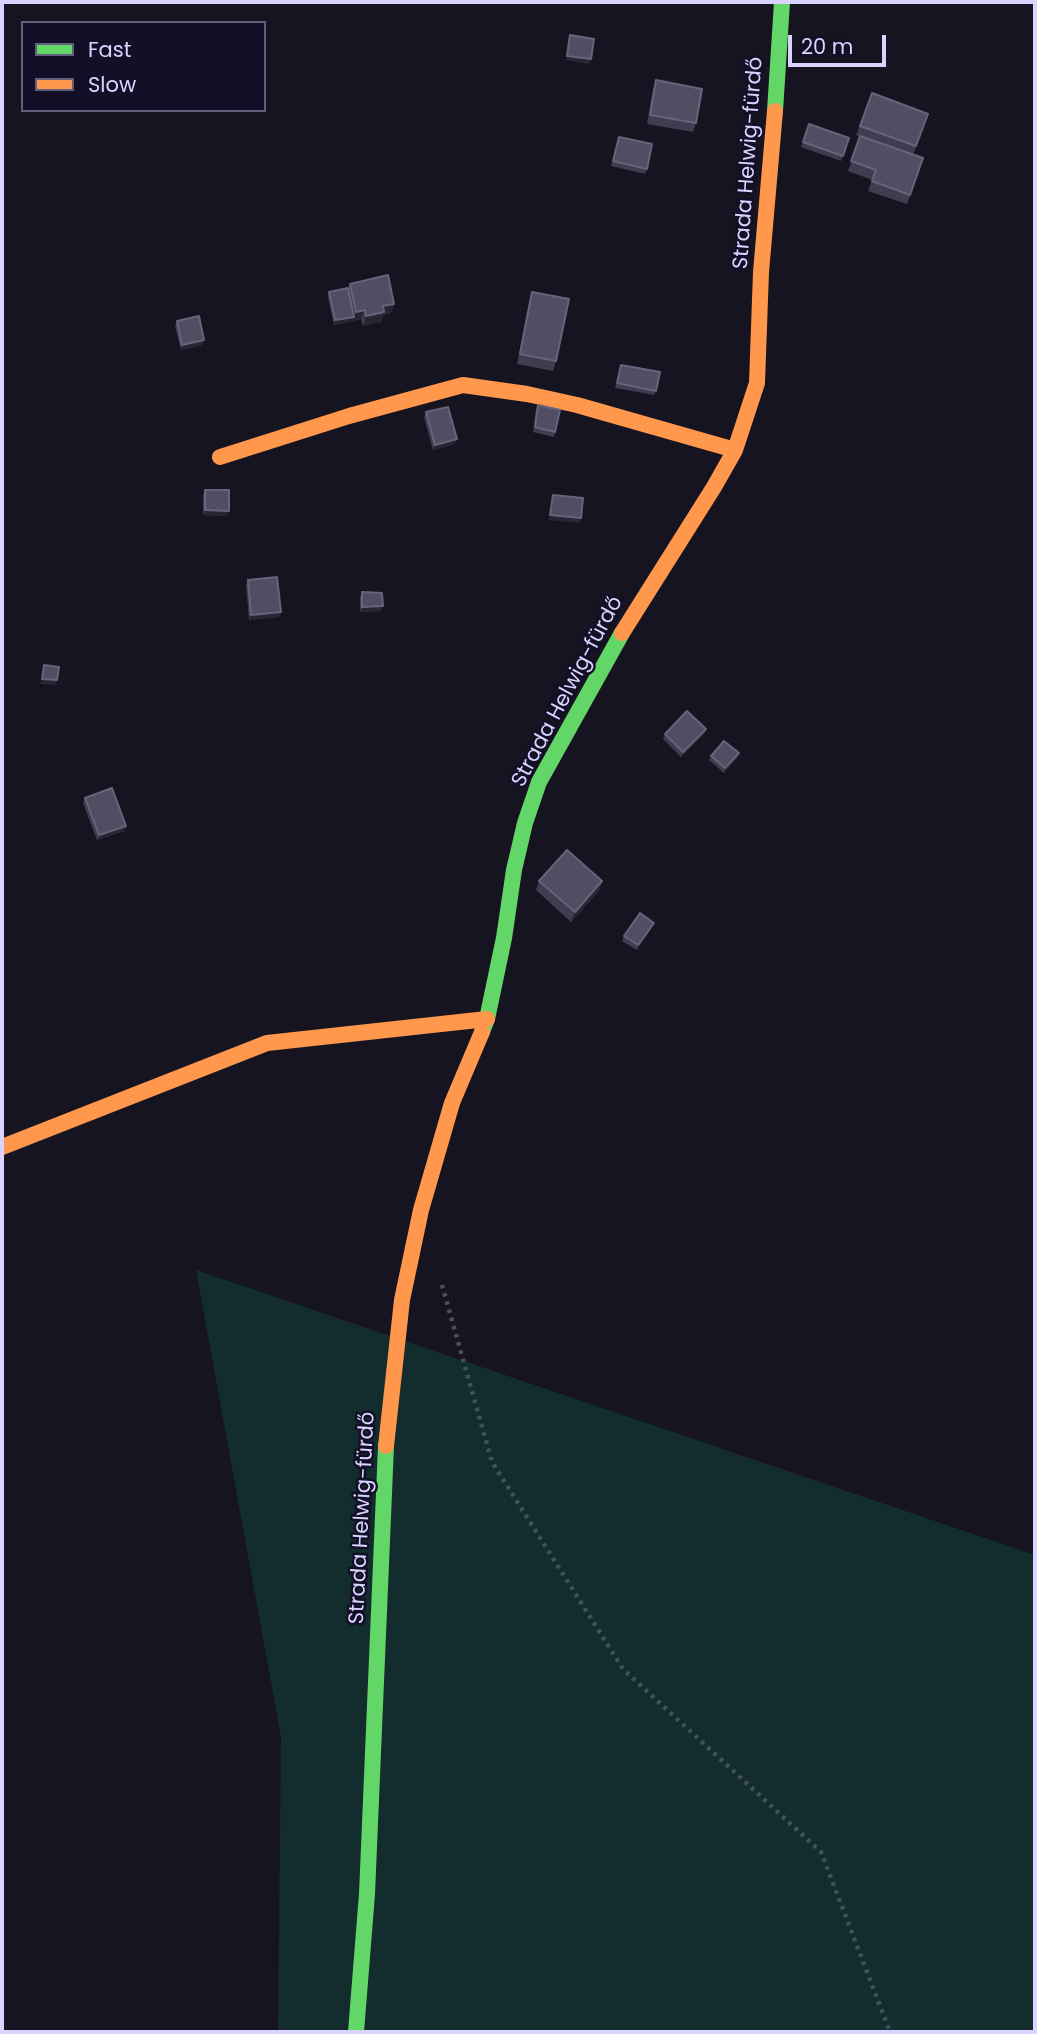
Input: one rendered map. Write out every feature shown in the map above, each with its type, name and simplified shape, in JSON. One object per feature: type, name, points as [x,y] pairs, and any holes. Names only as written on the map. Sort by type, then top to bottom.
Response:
[{"type":"street","name":"Strada Helwig-fürdő","points":[[356,2032],[367,1894],[386,1436],[402,1300],[421,1210],[452,1103],[487,1018],[504,938],[514,870],[525,823],[539,782],[635,610],[735,450],[757,383],[761,272],[782,2]]},
{"type":"street","points":[[220,457],[349,416],[463,385],[527,394],[577,405],[735,450]]},
{"type":"street","points":[[2,1147],[267,1043],[487,1018]]},
{"type":"path","points":[[439,1277],[492,1462],[623,1669],[821,1852],[890,2032]]},
{"type":"green space","points":[[196,1270],[1035,1555],[1035,2032],[278,2032],[281,1737]]},
{"type":"building","points":[[570,35],[594,39],[591,59],[567,56]]},
{"type":"building","points":[[656,80],[702,89],[696,123],[650,115]]},
{"type":"building","points":[[872,93],[928,114],[916,146],[860,126]]},
{"type":"building","points":[[809,124],[849,138],[843,156],[803,142]]},
{"type":"building","points":[[860,136],[923,158],[910,195],[872,181],[876,170],[851,161]]},
{"type":"building","points":[[619,137],[652,144],[647,169],[613,161]]},
{"type":"building","points":[[388,275],[394,304],[383,306],[384,312],[366,316],[365,310],[356,312],[350,284]]},
{"type":"building","points":[[348,288],[354,317],[335,320],[329,292]]},
{"type":"building","points":[[532,292],[569,299],[556,361],[520,354]]},
{"type":"building","points":[[199,316],[204,340],[182,345],[177,321]]},
{"type":"building","points":[[621,365],[660,372],[656,391],[617,383]]},
{"type":"building","points":[[538,405],[560,410],[555,432],[535,427]]},
{"type":"building","points":[[448,407],[457,439],[435,445],[426,412]]},
{"type":"building","points":[[205,490],[229,490],[229,511],[205,510]]},
{"type":"building","points":[[553,495],[583,498],[581,518],[550,515]]},
{"type":"building","points":[[277,577],[281,612],[251,615],[248,580]]},
{"type":"building","points":[[362,592],[382,593],[383,606],[362,607]]},
{"type":"building","points":[[44,665],[59,667],[57,680],[42,679]]},
{"type":"building","points":[[687,711],[706,729],[683,752],[665,734]]},
{"type":"building","points":[[724,741],[739,753],[725,768],[711,756]]},
{"type":"building","points":[[112,788],[126,826],[99,835],[85,798]]},
{"type":"building","points":[[567,850],[602,881],[575,912],[539,881]]},
{"type":"building","points":[[640,913],[654,923],[638,945],[624,936]]},
{"type":"traffic: fast","points":[[775,111],[782,2]]},
{"type":"traffic: fast","points":[[482,1032],[504,938],[514,870],[525,823],[539,782],[622,633]]},
{"type":"traffic: fast","points":[[356,2032],[367,1894],[386,1446]]},
{"type":"traffic: slow","points":[[622,633],[735,450],[757,383],[761,272],[775,111]]},
{"type":"traffic: slow","points":[[220,457],[349,416],[463,385],[527,394],[577,405],[735,450]]},
{"type":"traffic: slow","points":[[2,1147],[267,1043],[487,1019]]},
{"type":"traffic: slow","points":[[386,1446],[402,1300],[421,1210],[452,1103],[482,1032]]}]
